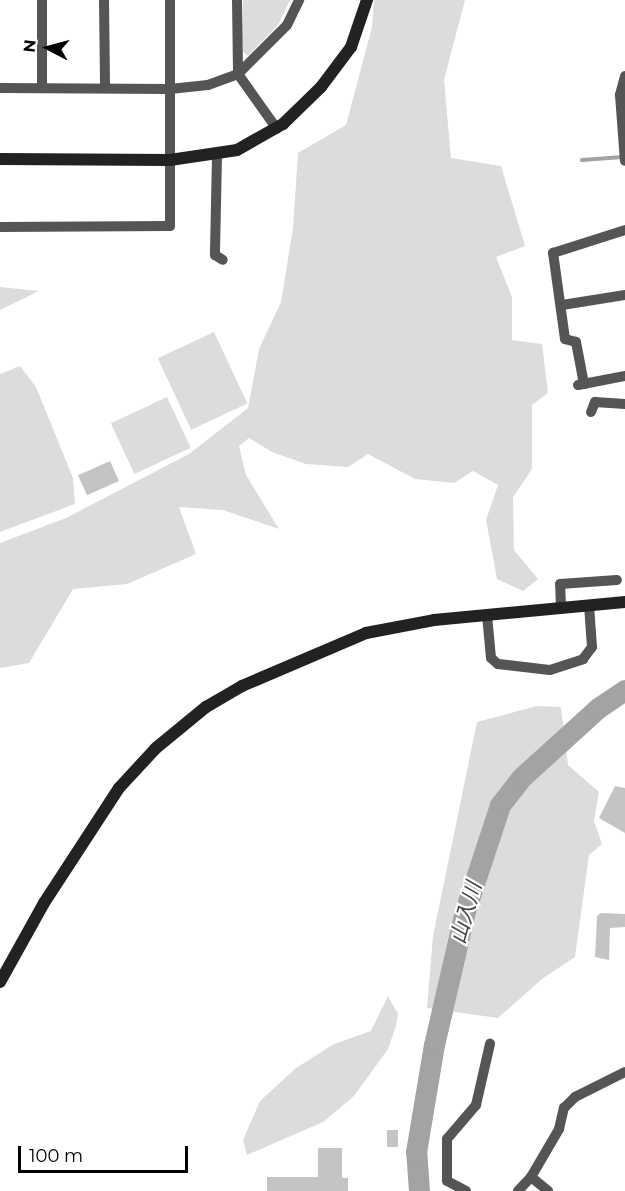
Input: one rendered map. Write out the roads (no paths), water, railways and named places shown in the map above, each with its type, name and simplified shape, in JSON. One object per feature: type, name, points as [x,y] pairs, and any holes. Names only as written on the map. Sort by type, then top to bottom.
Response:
[{"type":"street","points":[[42,0],[42,88]]},
{"type":"street","points":[[104,0],[105,88]]},
{"type":"street","points":[[0,227],[170,226],[170,0]]},
{"type":"street","points":[[237,0],[238,74],[277,129]]},
{"type":"street","points":[[0,88],[170,89],[208,85],[238,74],[287,25],[299,0]]},
{"type":"street","points":[[0,159],[170,160],[217,156],[277,129],[340,63],[362,24],[367,0]]},
{"type":"street","points":[[625,76],[620,95],[625,161]]},
{"type":"street","points":[[217,156],[215,255],[223,260]]},
{"type":"street","points":[[625,230],[554,252],[565,339],[576,342],[581,385],[625,376]]},
{"type":"street","points":[[562,304],[625,295]]},
{"type":"street","points":[[591,412],[595,402],[625,404]]},
{"type":"street","points":[[561,608],[560,584],[617,580]]},
{"type":"street","points":[[0,982],[44,903],[119,788],[156,747],[206,707],[242,686],[366,633],[434,620],[625,602]]},
{"type":"street","points":[[487,615],[491,658],[498,664],[550,670],[582,659],[592,647],[589,605]]},
{"type":"street","points":[[466,1191],[447,1181],[447,1139],[476,1104],[490,1044]]},
{"type":"street","points":[[518,1191],[531,1177],[559,1129],[564,1108],[575,1097],[625,1072]]},
{"type":"street","points":[[531,1177],[548,1191]]},
{"type":"waterway","points":[[582,160],[623,157]]},
{"type":"waterway","name":"山入川","points":[[419,1191],[416,1152],[434,1045],[465,911],[500,805],[522,777],[598,708],[625,690]]}]
